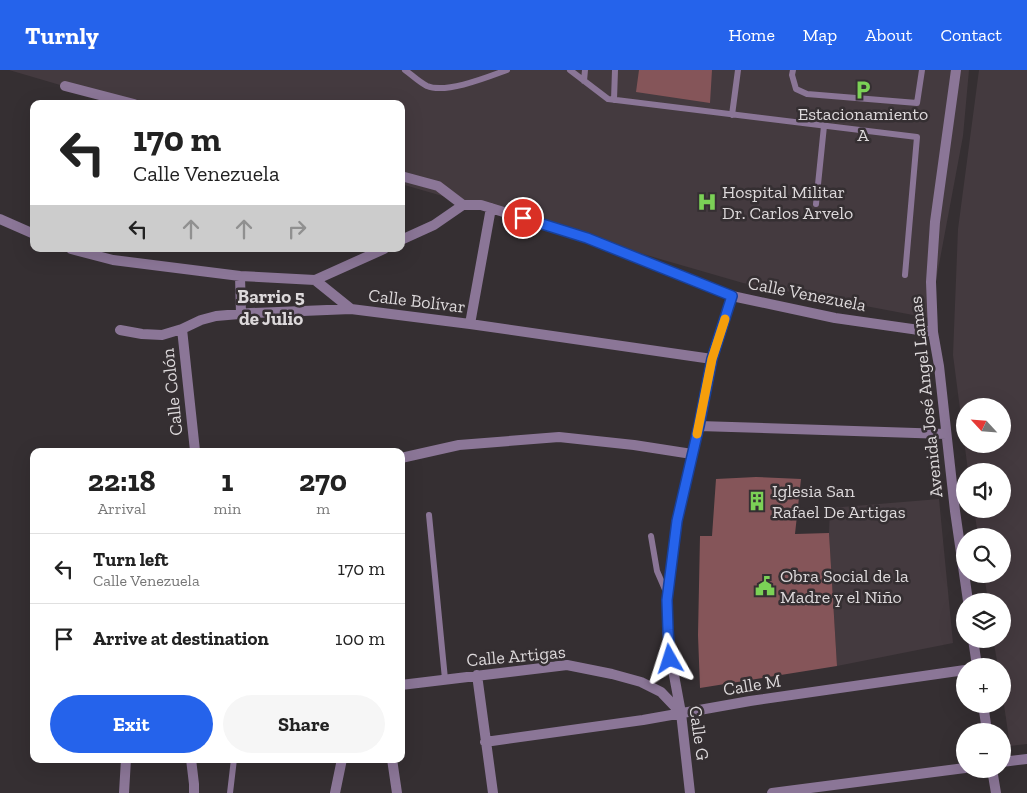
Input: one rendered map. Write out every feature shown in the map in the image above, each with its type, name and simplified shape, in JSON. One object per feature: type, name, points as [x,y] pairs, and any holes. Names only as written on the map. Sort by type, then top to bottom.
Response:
[{"type":"street","name":"Avenida José Angel Lamas","points":[[956,70],[935,222],[931,282],[933,332],[939,366],[955,511],[967,593]]},
{"type":"street","points":[[65,86],[119,100]]},
{"type":"street","points":[[405,177],[438,186],[463,206],[434,225],[405,238]]},
{"type":"street","name":"Calle Venezuela","points":[[463,206],[480,205],[587,238],[732,296],[836,318],[933,332]]},
{"type":"street","points":[[470,324],[491,208]]},
{"type":"street","points":[[0,219],[30,232]]},
{"type":"street","points":[[82,252],[113,260],[240,276],[315,280],[377,252]]},
{"type":"street","points":[[240,276],[241,314]]},
{"type":"street","points":[[315,280],[351,309]]},
{"type":"street","name":"Calle G","points":[[690,793],[681,713],[670,659],[668,596],[677,521],[712,359],[732,296]]},
{"type":"street","name":"Calle Bolívar","points":[[120,330],[162,335],[182,329],[201,320],[241,314],[351,309],[712,359]]},
{"type":"street","name":"Calle Colón","points":[[182,329],[195,448]]},
{"type":"street","points":[[699,426],[946,434]]},
{"type":"street","points":[[405,457],[459,445],[559,437],[634,445],[692,454]]},
{"type":"street","name":"Calle Artigas","points":[[405,684],[567,665],[641,682],[660,692],[681,713]]},
{"type":"street","name":"Calle M","points":[[485,742],[956,671]]},
{"type":"street","points":[[477,675],[493,793]]},
{"type":"street","points":[[1011,761],[1027,759]]},
{"type":"street","points":[[124,793],[126,763]]},
{"type":"street","points":[[191,763],[194,793]]},
{"type":"street","points":[[335,793],[341,763]]},
{"type":"street","points":[[393,763],[397,793]]},
{"type":"street","points":[[772,793],[956,769]]},
{"type":"street","points":[[994,778],[996,793]]},
{"type":"lane","points":[[405,70],[421,83],[438,88],[470,83],[507,70]]},
{"type":"lane","points":[[570,70],[608,99],[917,137],[905,275]]},
{"type":"lane","points":[[584,70],[584,81]]},
{"type":"lane","points":[[614,100],[615,70]]},
{"type":"lane","points":[[732,115],[738,70]]},
{"type":"lane","points":[[792,70],[796,89],[807,94],[917,102],[922,70]]},
{"type":"lane","points":[[816,204],[824,126]]},
{"type":"lane","points":[[429,515],[445,679]]},
{"type":"lane","points":[[651,536],[658,571],[668,596]]},
{"type":"lane","points":[[230,793],[234,763]]},
{"type":"shaded area","name":"Hospital Militar Dr. Carlos Arvelo","points":[[9,70],[969,70],[963,136],[929,318],[743,283],[405,185],[405,100],[111,100]]},
{"type":"shaded area","points":[[979,70],[1027,70],[1027,744],[1011,746],[1011,723],[1007,723],[1005,713],[1011,713],[1011,658],[997,658],[995,648],[1011,648],[1011,593],[987,593],[985,583],[1011,583],[1011,528],[977,528],[975,518],[1011,518],[1011,463],[967,463],[966,453],[1011,453],[1011,398],[959,398],[953,355],[958,229]]},
{"type":"shaded area","points":[[939,499],[953,643],[837,666],[829,533],[830,508]]},
{"type":"building","points":[[639,70],[712,70],[710,103],[636,92]]},
{"type":"building","name":"Obra Social de la Madre y el Niño","points":[[756,477],[801,479],[795,534],[829,533],[837,666],[700,688],[698,635],[700,536],[712,536],[716,479]]},
{"type":"slow traffic","points":[[697,434],[712,359],[725,319]]},
{"type":"place","name":"Estacionamiento A","points":[[863,90]]},
{"type":"place","name":"Hospital Militar Dr. Carlos Arvelo","points":[[707,202]]},
{"type":"place","name":"Iglesia San Rafael De Artigas","points":[[757,501]]},
{"type":"place","name":"Obra Social de la Madre y el Niño","points":[[765,586]]},
{"type":"district","name":"Barrio 5 de Julio","points":[[271,307]]},
{"type":"route","points":[[523,218],[587,238],[732,296],[712,359],[677,521],[667,600],[670,659]]}]
